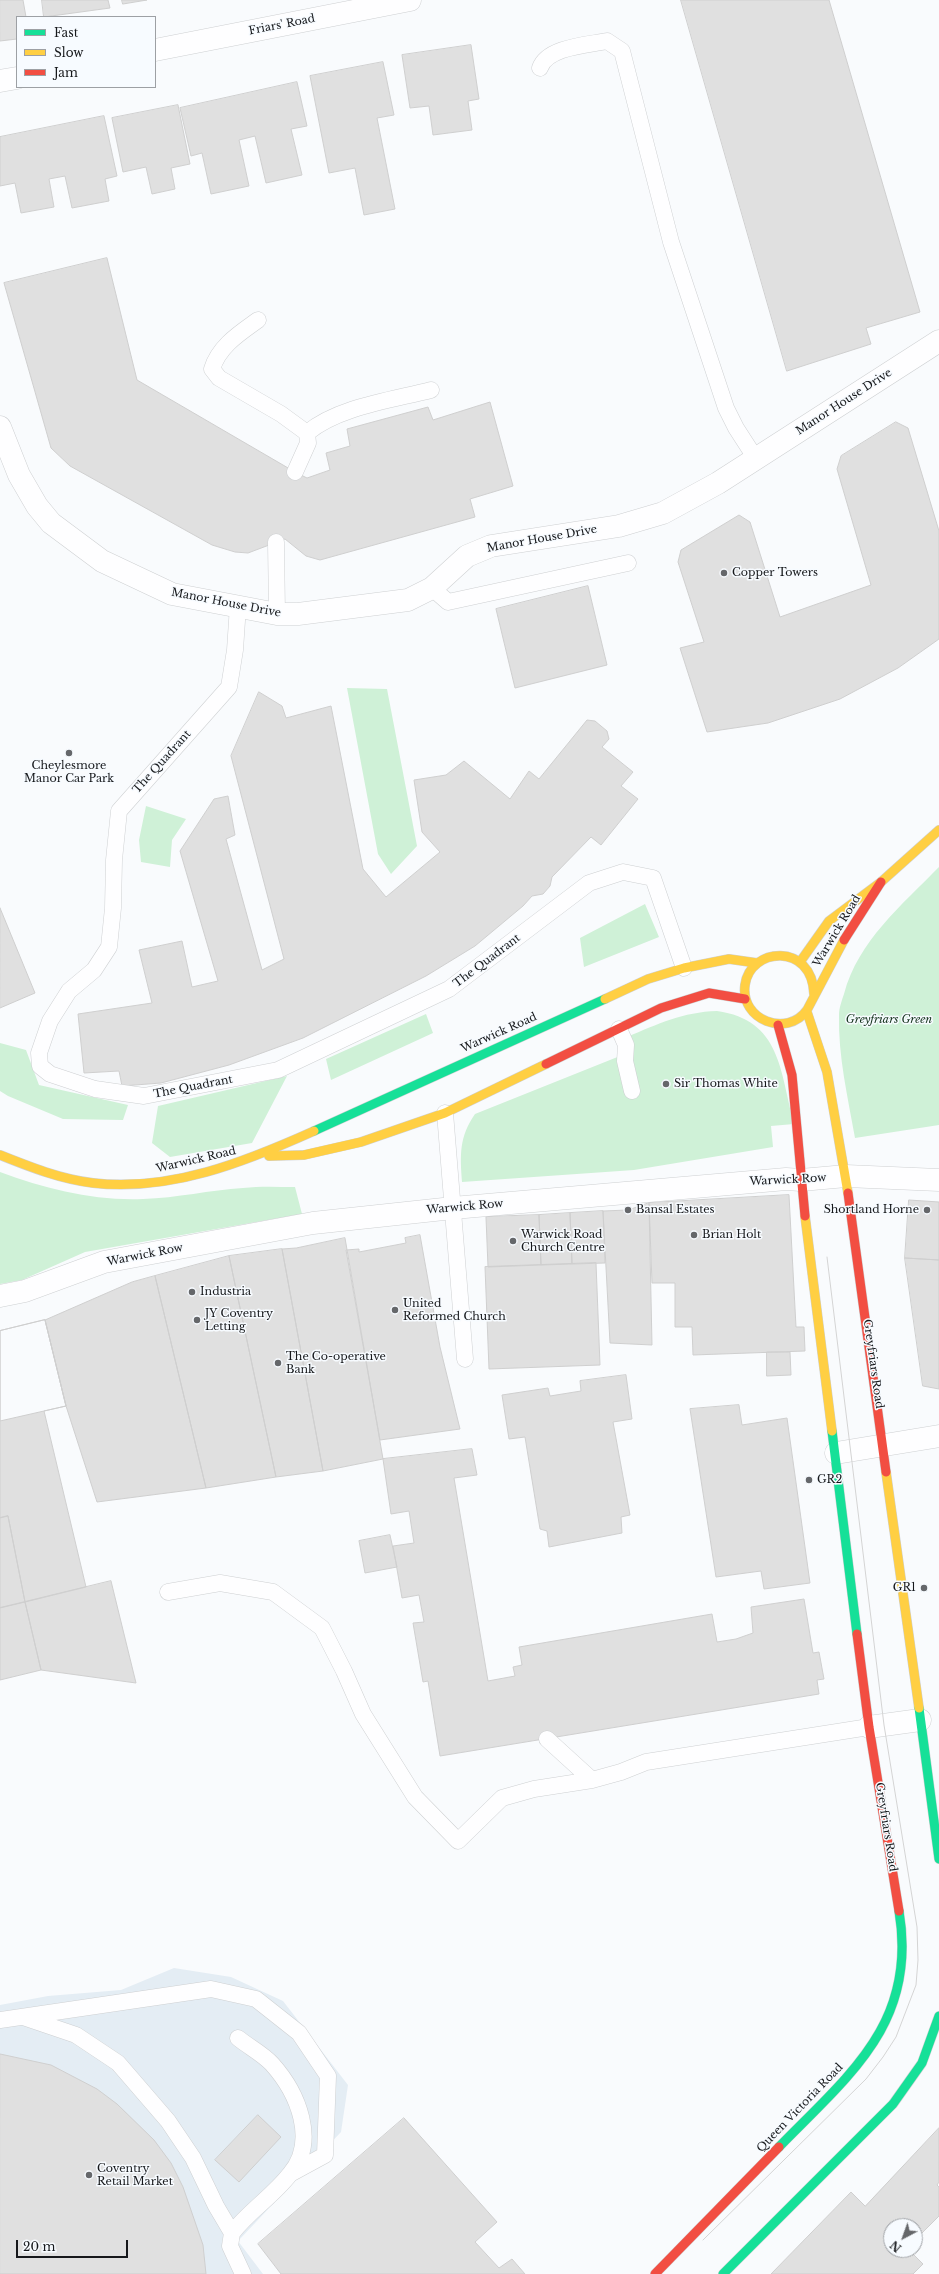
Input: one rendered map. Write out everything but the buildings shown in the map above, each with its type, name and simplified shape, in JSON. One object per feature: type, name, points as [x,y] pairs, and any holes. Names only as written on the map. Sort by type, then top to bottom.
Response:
[{"type":"street","name":"Friars' Road","points":[[156,50],[410,0]]},
{"type":"street","points":[[0,81],[16,78]]},
{"type":"street","name":"Manor House Drive","points":[[0,427],[19,475],[37,506],[51,524],[102,561],[172,594],[277,614],[298,614],[346,610],[408,600],[432,588],[467,556],[491,546],[619,526],[663,513],[756,459],[851,396],[939,341]]},
{"type":"street","name":"Warwick Road","points":[[800,962],[829,921],[881,882],[939,830]]},
{"type":"street","name":"Warwick Road","points":[[807,1012],[814,994],[843,940],[881,882]]},
{"type":"street","name":"Warwick Road","points":[[0,1154],[45,1172],[71,1180],[112,1184],[166,1181],[220,1169],[258,1156],[648,978],[684,968],[729,959],[757,964],[765,959],[785,955],[800,962],[811,976],[814,994]]},
{"type":"street","points":[[757,964],[747,976],[745,984],[745,999],[754,1015],[770,1024],[778,1025],[794,1022],[807,1012]]},
{"type":"street","name":"Warwick Road","points":[[258,1156],[304,1154],[361,1142],[445,1113],[661,1008],[709,993],[745,999]]},
{"type":"street","name":"Greyfriars Road","points":[[807,1012],[817,1034],[826,1065],[846,1176],[884,1446],[939,1859]]},
{"type":"street","name":"Greyfriars Road","points":[[778,1025],[792,1075],[801,1180],[869,1727],[902,1928]]},
{"type":"street","name":"Warwick Row","points":[[0,1296],[25,1291],[112,1261],[313,1223],[453,1208],[786,1178],[801,1180],[846,1176],[939,1180]]},
{"type":"street","points":[[836,1453],[939,1436]]},
{"type":"street","points":[[869,1727],[920,1720]]},
{"type":"street","name":"Queen Victoria Road","points":[[655,2274],[855,2069],[871,2049],[883,2030],[901,1982],[903,1959],[902,1928]]},
{"type":"street","points":[[722,2274],[893,2104],[935,2047],[939,2016]]},
{"type":"lane","points":[[540,68],[542,62],[553,53],[607,41],[622,51],[673,249],[726,408],[736,428],[756,459]]},
{"type":"lane","points":[[258,320],[237,335],[223,349],[214,362],[212,369],[214,374],[281,414],[307,433],[308,443],[295,472]]},
{"type":"lane","points":[[307,433],[318,424],[349,412],[431,390]]},
{"type":"lane","points":[[276,542],[277,614]]},
{"type":"lane","points":[[432,588],[448,602],[628,563]]},
{"type":"lane","name":"The Quadrant","points":[[238,606],[235,650],[229,687],[119,811],[114,860],[113,908],[108,947],[94,970],[70,991],[50,1021],[39,1053],[40,1066],[50,1074],[95,1089],[144,1096],[278,1070],[449,989],[589,884],[623,872],[654,878],[684,968]]},
{"type":"lane","points":[[619,1029],[626,1045],[625,1061],[632,1091]]},
{"type":"lane","points":[[445,1113],[465,1359]]},
{"type":"lane","points":[[168,1592],[220,1583],[273,1592],[322,1628],[344,1670],[363,1714],[415,1797],[458,1841],[502,1798],[534,1790],[592,1780],[621,1772],[646,1762],[869,1727]]},
{"type":"lane","points":[[547,1739],[592,1780]]},
{"type":"lane","points":[[0,2020],[211,1989],[256,1999],[299,2033],[328,2076],[324,2155],[290,2174],[244,2217],[231,2239]]},
{"type":"lane","points":[[20,2016],[76,2036],[118,2063],[168,2121],[193,2158],[231,2239],[243,2274]]},
{"type":"lane","points":[[238,2038],[272,2064],[292,2091],[302,2120],[303,2150],[290,2174]]},
{"type":"shaded area","points":[[174,1968],[231,1977],[283,2001],[348,2085],[341,2132],[238,2241],[263,2274],[0,2274],[0,2005],[48,1996],[121,1990]]},
{"type":"green space","points":[[347,688],[387,689],[417,846],[391,874],[378,854]]},
{"type":"green space","points":[[146,806],[186,819],[172,840],[170,867],[141,862],[139,840]]},
{"type":"green space","name":"Greyfriars Green","points":[[939,867],[939,1125],[855,1138],[840,1046],[839,1015],[842,1001],[851,975],[870,941],[896,910]]},
{"type":"green space","points":[[645,904],[659,937],[584,967],[580,938]]},
{"type":"green space","points":[[717,1011],[738,1016],[754,1025],[766,1037],[774,1051],[785,1085],[794,1124],[771,1126],[773,1147],[634,1170],[462,1182],[461,1155],[463,1139],[475,1114],[625,1054],[627,1037],[660,1023],[682,1016]]},
{"type":"green space","points":[[426,1014],[433,1033],[331,1080],[326,1059]]},
{"type":"green space","points":[[0,1043],[26,1050],[39,1085],[128,1105],[123,1120],[63,1119],[8,1096],[0,1091]]},
{"type":"green space","points":[[287,1076],[252,1143],[170,1157],[152,1143],[158,1106]]},
{"type":"green space","points":[[0,1172],[35,1184],[70,1193],[125,1199],[168,1197],[249,1187],[295,1187],[302,1214],[85,1252],[22,1280],[0,1284]]},
{"type":"tram line","points":[[703,2240],[866,2079],[896,2037],[916,1985],[918,1960],[917,1927],[884,1725],[827,1257]]},
{"type":"traffic: fast","points":[[314,1131],[605,999]]},
{"type":"traffic: fast","points":[[832,1431],[857,1634]]},
{"type":"traffic: fast","points":[[919,1708],[939,1859]]},
{"type":"traffic: fast","points":[[779,2147],[830,2096],[853,2070],[872,2044],[888,2016],[898,1985],[902,1950],[899,1911]]},
{"type":"traffic: fast","points":[[723,2274],[893,2104],[922,2063],[939,2016]]},
{"type":"traffic: slow","points":[[800,962],[829,921],[881,882],[939,830]]},
{"type":"traffic: slow","points":[[814,994],[811,977],[803,965],[793,958],[781,956],[769,957],[758,963],[749,972],[745,985],[745,997],[750,1008],[757,1016],[777,1024],[788,1023],[798,1018],[807,1010],[844,940]]},
{"type":"traffic: slow","points":[[605,999],[648,979],[684,968],[729,959],[757,963]]},
{"type":"traffic: slow","points":[[807,1012],[827,1072],[848,1193]]},
{"type":"traffic: slow","points":[[269,1156],[304,1155],[361,1142],[445,1113],[546,1064]]},
{"type":"traffic: slow","points":[[0,1155],[45,1172],[69,1179],[93,1183],[122,1185],[150,1183],[179,1179],[206,1172],[288,1143],[314,1131]]},
{"type":"traffic: slow","points":[[805,1216],[832,1431]]},
{"type":"traffic: slow","points":[[886,1472],[919,1708]]},
{"type":"traffic: jam","points":[[844,940],[881,882]]},
{"type":"traffic: jam","points":[[546,1064],[661,1008],[709,993],[745,999]]},
{"type":"traffic: jam","points":[[778,1025],[792,1075],[805,1216]]},
{"type":"traffic: jam","points":[[848,1193],[886,1472]]},
{"type":"traffic: jam","points":[[857,1634],[869,1727],[899,1911]]},
{"type":"traffic: jam","points":[[655,2274],[779,2147]]},
{"type":"place","name":"Copper Towers","points":[[724,573]]},
{"type":"place","name":"Cheylesmore Manor Car Park","points":[[69,753]]},
{"type":"place","name":"Sir Thomas White","points":[[666,1084]]},
{"type":"place","name":"Bansal Estates","points":[[628,1210]]},
{"type":"place","name":"Shortland Horne","points":[[927,1210]]},
{"type":"place","name":"Brian Holt","points":[[694,1235]]},
{"type":"place","name":"Warwick Road Church Centre","points":[[513,1241]]},
{"type":"place","name":"Industria","points":[[192,1292]]},
{"type":"place","name":"United Reformed Church","points":[[395,1310]]},
{"type":"place","name":"JY Coventry Letting","points":[[197,1320]]},
{"type":"place","name":"The Co-operative Bank","points":[[278,1363]]},
{"type":"place","name":"GR2","points":[[809,1480]]},
{"type":"place","name":"GR1","points":[[924,1588]]},
{"type":"place","name":"Coventry Retail Market","points":[[89,2175]]}]
